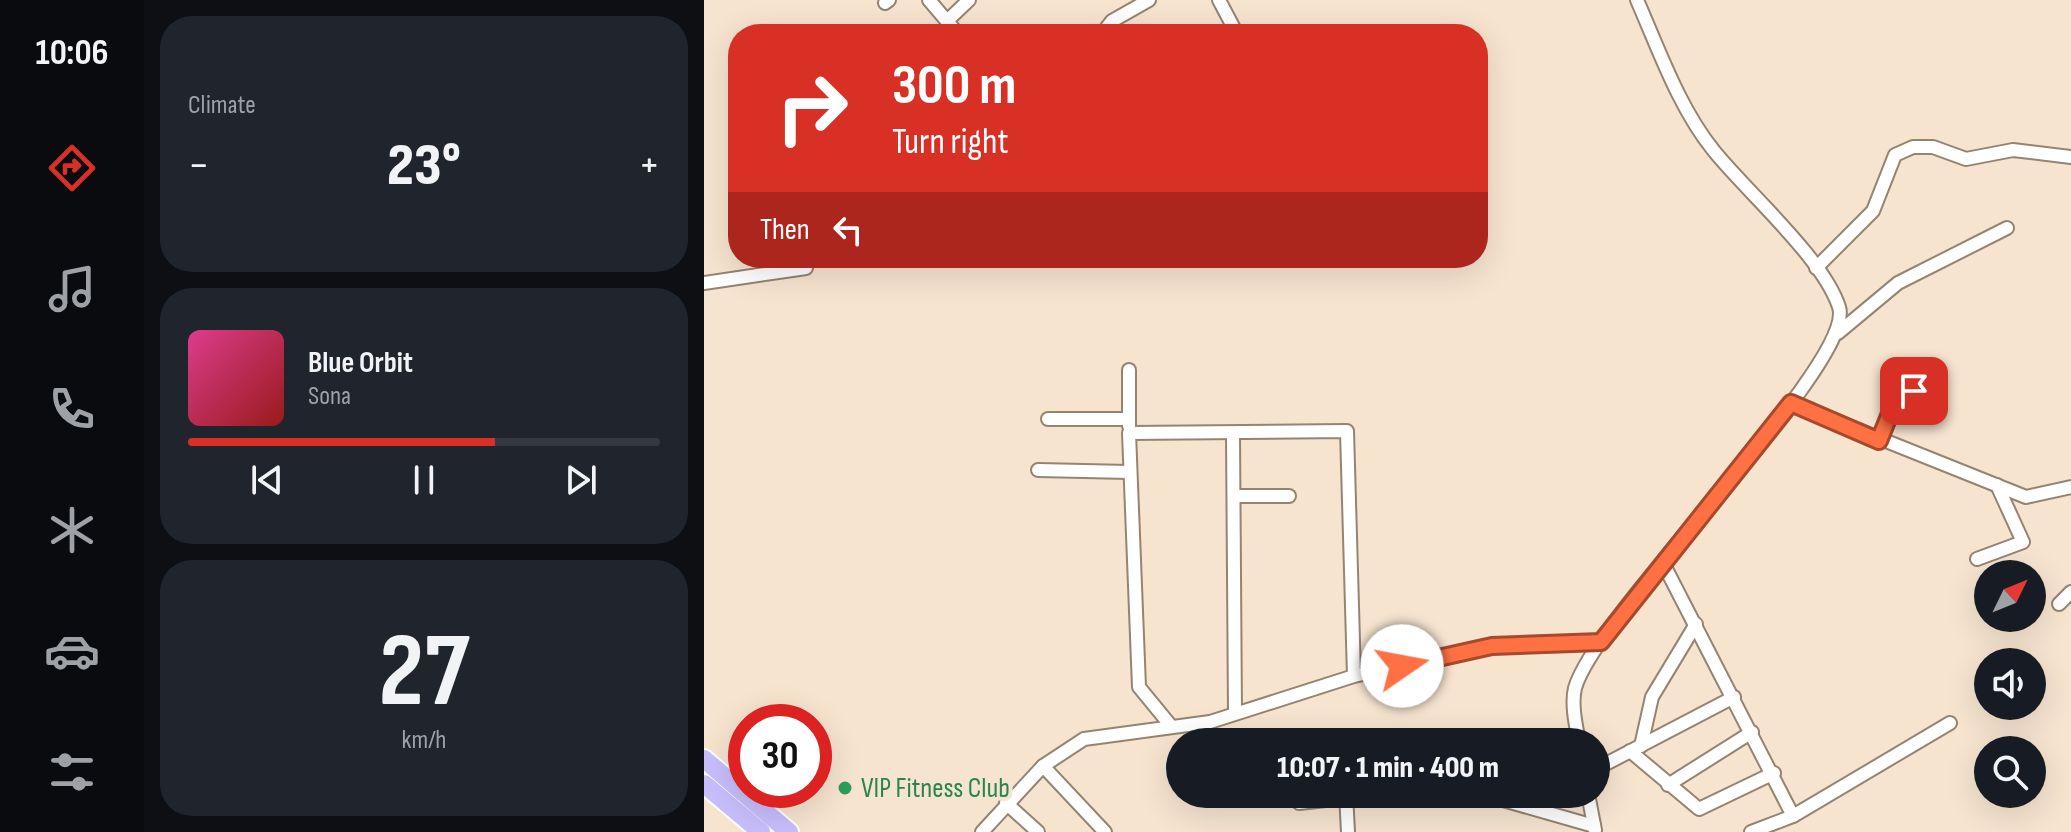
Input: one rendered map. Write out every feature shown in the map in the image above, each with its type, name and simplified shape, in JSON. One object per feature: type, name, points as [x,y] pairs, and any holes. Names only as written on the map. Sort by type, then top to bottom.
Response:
[{"type":"main road","points":[[704,759],[789,832]]},
{"type":"main road","points":[[704,784],[761,832]]},
{"type":"street","points":[[929,0],[950,24]]},
{"type":"street","points":[[947,21],[969,0]]},
{"type":"street","points":[[1110,24],[1149,0]]},
{"type":"street","points":[[1219,0],[1232,24]]},
{"type":"street","points":[[1637,0],[1670,77],[1712,148],[1816,268],[1841,310],[1838,333]]},
{"type":"street","points":[[1816,268],[1873,211],[1895,155],[1913,147],[1933,147],[1966,159],[2013,150],[2071,157]]},
{"type":"street","points":[[1578,728],[1575,688],[1601,642],[1791,403],[1838,333],[1898,283],[2007,228]]},
{"type":"street","points":[[704,283],[806,268]]},
{"type":"street","points":[[1129,370],[1129,472],[1139,687],[1171,726]]},
{"type":"street","points":[[1879,441],[1893,406],[1914,391]]},
{"type":"street","points":[[1791,403],[1879,441],[2026,497],[2071,487]]},
{"type":"street","points":[[1048,419],[1128,419]]},
{"type":"street","points":[[1129,433],[1233,435],[1347,431],[1354,676]]},
{"type":"street","points":[[1233,435],[1235,713]]},
{"type":"street","points":[[1038,470],[1129,472]]},
{"type":"street","points":[[1977,559],[2023,542],[1997,485]]},
{"type":"street","points":[[1234,496],[1289,496]]},
{"type":"street","points":[[1663,563],[1774,773],[1793,816]]},
{"type":"street","points":[[2059,604],[2071,592]]},
{"type":"street","points":[[1635,749],[1652,697],[1696,624]]},
{"type":"street","points":[[982,832],[1043,766],[1084,739],[1210,722],[1354,676],[1492,646],[1601,642]]},
{"type":"street","points":[[1610,762],[1734,697]]},
{"type":"street","points":[[1751,832],[1793,816],[1950,723]]},
{"type":"street","points":[[1668,785],[1752,732]]},
{"type":"street","points":[[1635,749],[1693,807],[1706,809],[1774,773]]},
{"type":"street","points":[[1043,766],[1105,832]]},
{"type":"street","points":[[1006,803],[1038,832]]},
{"type":"street","points":[[1347,808],[1348,832]]},
{"type":"street","points":[[1527,808],[1595,829],[1591,808]]},
{"type":"place","name":"VIP Fitness Club","points":[[845,788]]},
{"type":"route","points":[[1402,666],[1492,646],[1601,642],[1791,403],[1879,441],[1893,406],[1914,391]]}]
